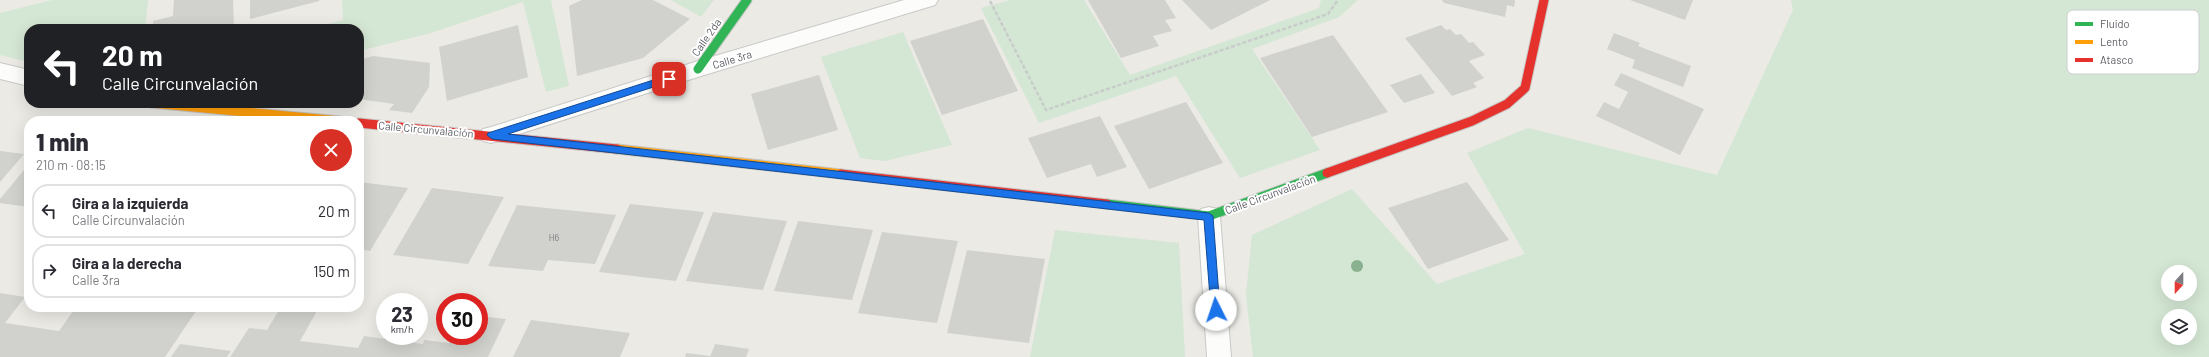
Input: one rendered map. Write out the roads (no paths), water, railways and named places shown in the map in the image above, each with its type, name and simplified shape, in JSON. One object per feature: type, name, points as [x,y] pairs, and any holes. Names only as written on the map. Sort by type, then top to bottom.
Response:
[{"type":"street","name":"Calle 2da","points":[[698,69],[747,0]]},
{"type":"street","name":"Calle 3ra","points":[[492,135],[698,69],[928,0]]},
{"type":"street","name":"Calle Circunvalación","points":[[364,123],[492,135],[1209,216],[1472,121],[1507,104],[1525,88],[1544,0]]},
{"type":"street","points":[[0,71],[24,77]]},
{"type":"street","points":[[204,108],[288,116]]},
{"type":"street","points":[[1209,216],[1219,357]]}]
